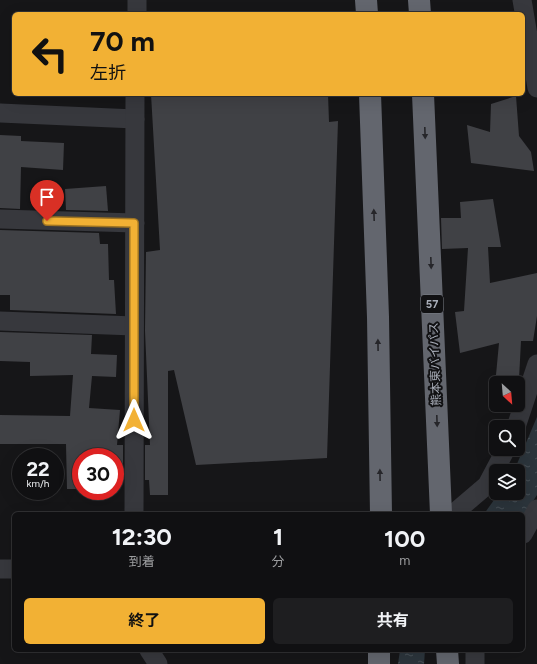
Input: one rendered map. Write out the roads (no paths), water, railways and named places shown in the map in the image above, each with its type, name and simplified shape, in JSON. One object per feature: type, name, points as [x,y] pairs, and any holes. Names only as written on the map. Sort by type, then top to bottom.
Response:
[{"type":"highway","points":[[366,0],[367,12]]},
{"type":"highway","points":[[419,0],[420,12]]},
{"type":"highway","points":[[370,96],[378,317],[381,512]]},
{"type":"highway","name":"熊本東バイパス","points":[[423,96],[441,512]]},
{"type":"highway","points":[[379,652],[379,664]]},
{"type":"highway","points":[[448,652],[448,664]]},
{"type":"street","points":[[137,0],[137,12]]},
{"type":"street","points":[[530,3],[537,88]]},
{"type":"street","points":[[134,512],[135,96]]},
{"type":"street","points":[[0,113],[135,119]]},
{"type":"street","points":[[0,219],[134,223]]},
{"type":"street","points":[[0,320],[134,326]]},
{"type":"street","points":[[518,420],[537,364]]},
{"type":"street","points":[[455,512],[487,485],[502,456]]},
{"type":"street","points":[[525,530],[537,509]]},
{"type":"street","points":[[0,569],[12,569]]},
{"type":"street","points":[[150,652],[158,664]]},
{"type":"street","points":[[475,652],[475,664]]},
{"type":"water","points":[[537,417],[537,495],[525,513],[485,512],[494,500],[525,500],[525,464],[517,464],[520,456],[525,456],[525,445]]},
{"type":"water","points":[[400,652],[425,652],[424,664],[398,664]]}]
